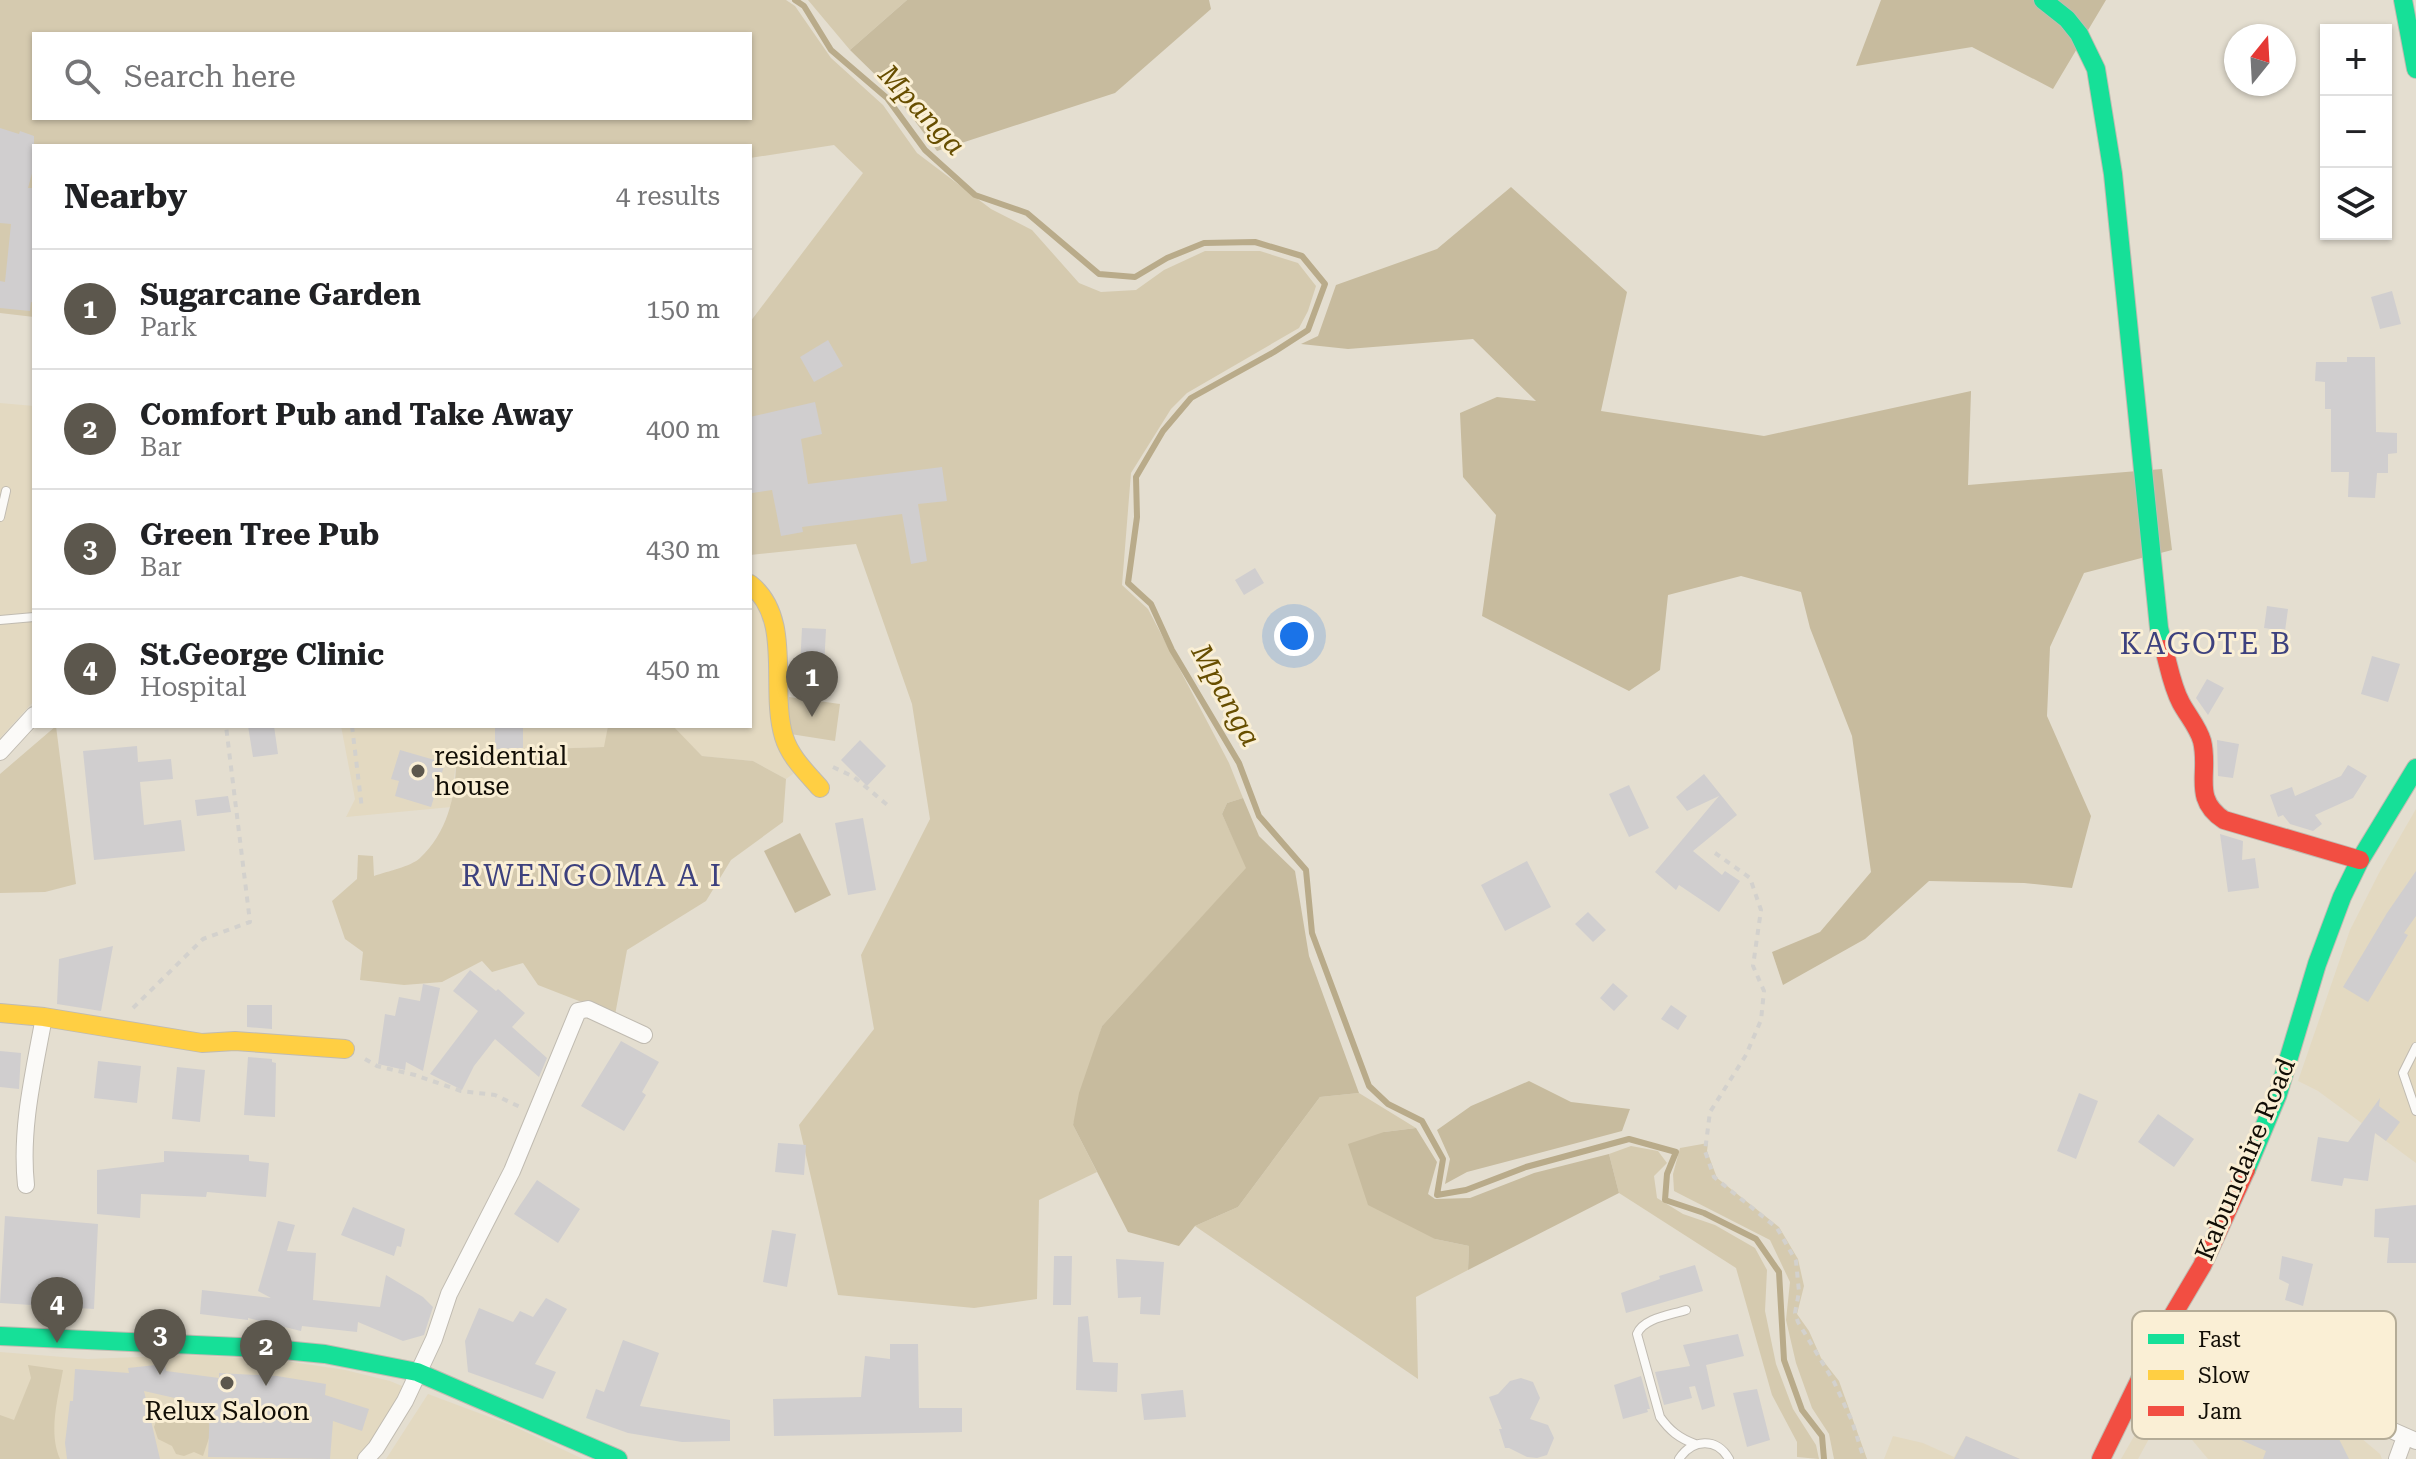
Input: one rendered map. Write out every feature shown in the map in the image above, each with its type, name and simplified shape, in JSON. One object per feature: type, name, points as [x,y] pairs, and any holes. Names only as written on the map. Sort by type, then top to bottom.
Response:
[{"type":"street","points":[[2043,0],[2067,19],[2079,34],[2096,69],[2113,174],[2159,628],[2177,696],[2201,736],[2205,757],[2205,804],[2212,814],[2224,820],[2360,860]]},
{"type":"street","points":[[2403,0],[2416,69]]},
{"type":"street","points":[[752,585],[768,601],[774,631],[784,737],[790,750],[820,788]]},
{"type":"street","points":[[0,752],[32,717]]},
{"type":"street","name":"Kabundaire Road","points":[[2175,1311],[2202,1266],[2278,1094],[2317,964],[2342,897],[2360,860],[2416,768]]},
{"type":"street","points":[[366,1459],[405,1401],[434,1339],[449,1294],[471,1248],[491,1216],[537,1114],[578,1011],[588,1009],[644,1035]]},
{"type":"street","points":[[0,1013],[44,1017],[202,1043],[235,1041],[345,1049]]},
{"type":"street","points":[[26,1185],[23,1153],[26,1124],[44,1017]]},
{"type":"street","points":[[0,1336],[263,1348],[325,1354],[417,1372],[618,1459]]},
{"type":"street","name":"Kabundaire Road","points":[[2101,1459],[2132,1396]]},
{"type":"street","points":[[2397,1459],[2410,1439]]},
{"type":"lane","points":[[0,517],[6,491]]},
{"type":"lane","points":[[0,620],[32,617]]},
{"type":"lane","points":[[2416,1047],[2403,1073],[2416,1111]]},
{"type":"lane","points":[[1686,1310],[1645,1323],[1639,1327],[1637,1334],[1660,1417],[1682,1439],[1695,1444]]},
{"type":"lane","points":[[1679,1459],[1686,1449],[1706,1443],[1716,1446],[1729,1459]]},
{"type":"path","points":[[111,1029],[203,939],[250,922],[226,728]]},
{"type":"path","points":[[352,728],[362,809]]},
{"type":"path","points":[[822,761],[854,777],[891,808]]},
{"type":"path","points":[[1715,853],[1750,878],[1761,910],[1753,966],[1764,991],[1761,1020],[1746,1055],[1710,1112],[1705,1151],[1714,1177],[1777,1228],[1796,1261],[1799,1292],[1795,1313],[1798,1322],[1834,1382],[1852,1421],[1864,1459]]},
{"type":"path","points":[[345,1049],[377,1066],[461,1091],[495,1095],[537,1114]]},
{"type":"shaded area","points":[[0,0],[786,0],[795,6],[831,58],[883,105],[917,153],[991,209],[1032,230],[1079,283],[1101,292],[1136,290],[1164,270],[1205,251],[1260,251],[1298,263],[1316,286],[1299,328],[1187,393],[1171,409],[1131,473],[1122,585],[1148,609],[1229,763],[1243,798],[1227,803],[1222,814],[1247,868],[1102,1026],[1073,1125],[1097,1172],[1039,1200],[1037,1299],[974,1308],[838,1295],[799,1125],[874,1029],[861,955],[930,819],[912,704],[856,544],[752,555],[752,319],[863,173],[834,145],[752,158],[752,144],[32,144],[32,317],[0,313]]},
{"type":"shaded area","points":[[808,0],[907,0],[850,50]]},
{"type":"shaded area","points":[[907,0],[1209,0],[1211,9],[1115,93],[937,151],[895,94],[850,50]]},
{"type":"shaded area","points":[[1881,0],[2106,0],[2053,89],[1972,47],[1856,66]]},
{"type":"shaded area","points":[[1511,187],[1627,292],[1601,411],[1764,436],[1971,391],[1968,485],[2162,469],[2172,550],[2084,573],[2050,647],[2047,716],[2091,816],[2072,888],[2024,883],[1929,881],[1865,939],[1783,985],[1772,952],[1820,932],[1871,872],[1852,736],[1810,628],[1801,592],[1741,576],[1668,595],[1660,670],[1629,691],[1482,616],[1496,515],[1463,477],[1460,413],[1497,397],[1536,401],[1473,339],[1348,349],[1301,344],[1318,336],[1336,285],[1437,249]]},
{"type":"shaded area","points":[[0,403],[32,406],[32,703],[0,738]]},
{"type":"shaded area","points":[[752,602],[762,606],[801,768],[786,779],[753,761],[702,756],[674,728],[752,728]]},
{"type":"shaded area","points":[[789,697],[840,704],[835,741],[784,733]]},
{"type":"shaded area","points":[[56,728],[76,884],[45,892],[0,893],[0,774]]},
{"type":"shaded area","points":[[341,728],[608,728],[605,747],[544,749],[524,758],[456,761],[451,807],[346,817],[355,799]]},
{"type":"shaded area","points":[[608,728],[675,728],[702,756],[753,761],[786,779],[783,822],[731,860],[706,901],[627,950],[615,1015],[538,985],[523,963],[492,972],[482,961],[442,982],[404,985],[360,980],[363,952],[345,939],[332,901],[357,879],[358,855],[373,856],[374,876],[416,861],[429,848],[448,813],[456,761],[524,758],[544,749],[604,747]]},
{"type":"shaded area","points":[[1243,798],[1259,836],[1295,871],[1309,956],[1359,1093],[1320,1097],[1238,1207],[1195,1226],[1179,1246],[1128,1232],[1073,1125],[1079,1093],[1102,1026],[1246,868],[1222,814],[1227,803]]},
{"type":"shaded area","points":[[2416,809],[2416,1163],[2318,1091],[2298,1081],[2350,930]]},
{"type":"shaded area","points":[[800,833],[831,895],[795,913],[764,851]]},
{"type":"shaded area","points":[[1529,1081],[1571,1102],[1630,1109],[1622,1131],[1467,1172],[1445,1184],[1450,1159],[1437,1130],[1471,1106]]},
{"type":"shaded area","points":[[1359,1093],[1416,1128],[1384,1132],[1435,1239],[1469,1246],[1468,1270],[1416,1297],[1418,1379],[1195,1226],[1238,1207],[1320,1097]]},
{"type":"shaded area","points":[[1416,1128],[1437,1162],[1428,1194],[1435,1199],[1470,1198],[1534,1173],[1609,1154],[1619,1193],[1468,1270],[1469,1246],[1435,1239],[1368,1205],[1348,1144],[1384,1132]]},
{"type":"shaded area","points":[[1708,1143],[1707,1151],[1717,1178],[1779,1227],[1798,1259],[1804,1286],[1797,1314],[1821,1358],[1839,1381],[1867,1459],[1834,1459],[1829,1434],[1812,1408],[1796,1363],[1786,1320],[1790,1282],[1770,1240],[1674,1191],[1673,1174],[1680,1148]]},
{"type":"shaded area","points":[[1631,1146],[1658,1151],[1667,1163],[1654,1176],[1657,1198],[1683,1214],[1715,1225],[1755,1248],[1767,1270],[1765,1311],[1776,1364],[1793,1409],[1816,1445],[1819,1459],[1797,1457],[1797,1442],[1772,1395],[1736,1268],[1619,1193],[1609,1154]]},
{"type":"shaded area","points":[[0,1352],[88,1359],[189,1355],[279,1360],[345,1370],[390,1381],[402,1386],[405,1394],[359,1459],[0,1459]]},
{"type":"shaded area","points":[[28,1365],[63,1370],[54,1426],[60,1459],[0,1459],[0,1415],[14,1420],[31,1378]]},
{"type":"shaded area","points":[[428,1394],[511,1425],[583,1459],[386,1459]]},
{"type":"shaded area","points":[[175,1406],[198,1410],[199,1417],[213,1426],[203,1456],[194,1452],[184,1456],[176,1454],[172,1446],[158,1439],[154,1427],[160,1411],[169,1417]]},
{"type":"shaded area","points":[[1893,1436],[1923,1443],[1954,1457],[1966,1436],[2020,1459],[1884,1459]]},
{"type":"shaded area","points":[[2132,1439],[2149,1439],[2138,1459],[2121,1459]]},
{"type":"shaded area","points":[[2191,1439],[2362,1439],[2382,1459],[2208,1459]]},
{"type":"building","points":[[0,128],[34,136],[28,188],[32,188],[30,311],[0,308],[0,281],[5,282],[11,224],[0,223]]},
{"type":"building","points":[[2392,291],[2401,324],[2380,329],[2371,297]]},
{"type":"building","points":[[828,340],[843,366],[814,382],[800,357]]},
{"type":"building","points":[[2347,357],[2375,357],[2376,432],[2397,433],[2397,453],[2388,454],[2388,473],[2377,473],[2375,498],[2348,497],[2349,472],[2331,472],[2331,409],[2325,409],[2325,382],[2315,381],[2316,362],[2347,362]]},
{"type":"building","points":[[815,402],[822,434],[801,439],[808,484],[942,467],[947,501],[918,504],[927,561],[911,564],[902,514],[802,527],[803,532],[781,536],[772,490],[752,493],[752,417]]},
{"type":"building","points":[[1255,568],[1264,583],[1244,595],[1235,580]]},
{"type":"building","points":[[2267,606],[2288,609],[2285,631],[2264,628]]},
{"type":"building","points":[[802,628],[826,629],[823,687],[799,686]]},
{"type":"building","points":[[2372,656],[2400,664],[2388,702],[2361,694]]},
{"type":"building","points":[[2207,679],[2224,688],[2208,715],[2196,698]]},
{"type":"building","points":[[248,728],[274,728],[278,754],[253,757]]},
{"type":"building","points":[[495,728],[523,728],[523,748],[495,749]]},
{"type":"building","points":[[860,740],[886,766],[867,786],[841,760]]},
{"type":"building","points":[[2217,740],[2239,744],[2233,778],[2218,776]]},
{"type":"building","points":[[137,746],[138,762],[171,759],[173,779],[140,782],[144,825],[181,820],[185,851],[94,860],[83,751]]},
{"type":"building","name":"residential house","points":[[400,750],[445,763],[431,807],[395,796],[399,781],[391,779]]},
{"type":"building","points":[[2348,765],[2367,776],[2353,798],[2315,815],[2322,824],[2313,831],[2290,824],[2283,815],[2278,817],[2270,795],[2292,787],[2295,796],[2341,776]]},
{"type":"building","points":[[1704,774],[1737,815],[1693,851],[1722,875],[1725,871],[1740,881],[1719,912],[1679,885],[1676,890],[1655,872],[1719,796],[1687,811],[1676,797]]},
{"type":"building","points":[[1629,785],[1649,828],[1629,837],[1609,794]]},
{"type":"building","points":[[228,796],[231,812],[197,816],[195,800]]},
{"type":"building","points":[[863,818],[876,890],[848,895],[835,823]]},
{"type":"building","points":[[2220,834],[2243,841],[2242,860],[2255,858],[2259,888],[2228,892]]},
{"type":"building","points":[[1527,861],[1551,907],[1505,931],[1481,885]]},
{"type":"building","points":[[2416,871],[2416,916],[2368,1002],[2343,987]]},
{"type":"building","points":[[1588,912],[1606,930],[1593,942],[1575,924]]},
{"type":"building","points":[[113,946],[101,1011],[57,1004],[59,959]]},
{"type":"building","points":[[470,970],[525,1013],[512,1027],[547,1058],[539,1077],[495,1039],[474,1066],[462,1090],[430,1074],[478,1011],[453,991]]},
{"type":"building","points":[[1613,983],[1628,996],[1614,1011],[1600,998]]},
{"type":"building","points":[[423,984],[440,988],[423,1071],[406,1062],[405,1070],[378,1064],[385,1014],[395,1016],[399,997],[420,1001]]},
{"type":"building","points":[[247,1005],[272,1005],[272,1029],[247,1027]]},
{"type":"building","points":[[1671,1005],[1687,1016],[1678,1030],[1661,1019]]},
{"type":"building","points":[[621,1041],[659,1062],[642,1092],[646,1095],[624,1131],[581,1106]]},
{"type":"building","points":[[0,1051],[21,1053],[19,1089],[0,1087]]},
{"type":"building","points":[[248,1057],[272,1059],[276,1063],[275,1117],[244,1115]]},
{"type":"building","points":[[98,1061],[141,1066],[137,1103],[94,1098]]},
{"type":"building","points":[[177,1067],[205,1070],[200,1122],[172,1119]]},
{"type":"building","points":[[2079,1093],[2098,1101],[2076,1159],[2057,1151]]},
{"type":"building","points":[[2380,1098],[2379,1106],[2400,1122],[2386,1141],[2375,1133],[2368,1181],[2344,1178],[2342,1186],[2311,1181],[2318,1137],[2348,1142]]},
{"type":"building","points":[[2158,1114],[2194,1139],[2174,1167],[2138,1142]]},
{"type":"building","points":[[778,1143],[806,1145],[804,1175],[775,1172]]},
{"type":"building","points":[[164,1151],[249,1155],[249,1161],[269,1163],[266,1197],[207,1192],[206,1197],[141,1194],[140,1218],[97,1214],[97,1170],[164,1162]]},
{"type":"building","points":[[537,1180],[580,1209],[558,1243],[514,1214]]},
{"type":"building","points":[[2416,1205],[2416,1263],[2387,1263],[2389,1238],[2374,1237],[2375,1209]]},
{"type":"building","points":[[353,1207],[405,1229],[401,1247],[397,1246],[394,1256],[341,1235]]},
{"type":"building","points":[[5,1216],[98,1224],[94,1309],[0,1303]]},
{"type":"building","points":[[278,1221],[295,1225],[287,1251],[316,1253],[313,1300],[380,1307],[386,1275],[423,1297],[433,1307],[424,1335],[403,1341],[358,1322],[357,1332],[302,1326],[301,1331],[248,1318],[200,1314],[202,1290],[271,1298],[258,1291]]},
{"type":"building","points":[[772,1230],[796,1234],[787,1287],[763,1282]]},
{"type":"building","points":[[1054,1256],[1072,1256],[1071,1305],[1053,1305]]},
{"type":"building","points":[[2282,1256],[2313,1264],[2303,1306],[2285,1300],[2289,1284],[2279,1279]]},
{"type":"building","points":[[1116,1259],[1164,1262],[1160,1315],[1140,1314],[1141,1297],[1118,1298]]},
{"type":"building","points":[[1695,1265],[1703,1291],[1626,1313],[1621,1293],[1660,1279],[1659,1276]]},
{"type":"building","points":[[546,1298],[567,1309],[535,1364],[556,1372],[543,1399],[468,1372],[465,1341],[479,1308],[513,1322],[520,1311],[533,1317]]},
{"type":"building","points":[[1088,1316],[1093,1362],[1118,1363],[1117,1392],[1076,1390],[1078,1317]]},
{"type":"building","points":[[1738,1334],[1744,1356],[1706,1365],[1715,1406],[1702,1410],[1695,1386],[1689,1387],[1692,1398],[1664,1405],[1655,1372],[1690,1366],[1683,1345]]},
{"type":"building","points":[[623,1340],[659,1353],[640,1406],[730,1420],[730,1441],[682,1442],[628,1433],[586,1418],[596,1389],[604,1392]]},
{"type":"building","points":[[890,1344],[918,1344],[919,1408],[962,1408],[962,1432],[774,1436],[773,1399],[861,1397],[865,1356],[890,1359]]},
{"type":"building","points":[[165,1364],[166,1371],[219,1378],[219,1373],[277,1376],[326,1384],[325,1395],[369,1409],[362,1431],[333,1421],[330,1459],[208,1457],[210,1406],[144,1391],[160,1459],[67,1459],[65,1443],[75,1369],[129,1373],[128,1368]]},
{"type":"building","points":[[1641,1376],[1650,1409],[1623,1419],[1614,1385]]},
{"type":"building","points":[[1521,1378],[1533,1382],[1540,1398],[1530,1419],[1548,1425],[1554,1438],[1547,1455],[1537,1458],[1505,1448],[1499,1429],[1502,1429],[1489,1397],[1498,1394],[1510,1381]]},
{"type":"building","points":[[1757,1389],[1770,1440],[1747,1447],[1733,1393]]},
{"type":"building","points":[[1183,1390],[1186,1417],[1144,1420],[1141,1394]]},
{"type":"building","points":[[1966,1436],[2020,1459],[1954,1459]]},
{"type":"building","points":[[2239,1439],[2339,1439],[2349,1459],[2263,1459],[2266,1451]]},
{"type":"waterway","name":"Mpanga","points":[[795,0],[804,6],[831,50],[887,98],[925,150],[975,195],[1027,213],[1099,274],[1135,277],[1167,258],[1204,243],[1255,242],[1302,256],[1325,284],[1308,330],[1191,398],[1163,431],[1136,477],[1137,517],[1128,583],[1151,604],[1172,650],[1239,763],[1259,816],[1306,870],[1312,933],[1369,1086],[1388,1104],[1422,1121],[1443,1159],[1437,1195],[1466,1190],[1526,1167],[1629,1139],[1676,1152],[1667,1174],[1665,1200],[1704,1213],[1756,1239],[1779,1272],[1784,1360],[1802,1410],[1822,1436],[1824,1459]]},
{"type":"traffic: fast","points":[[2043,0],[2067,19],[2079,34],[2096,69],[2113,174],[2159,628],[2164,649]]},
{"type":"traffic: fast","points":[[2403,0],[2416,69]]},
{"type":"traffic: fast","points":[[2246,1170],[2278,1094],[2317,964],[2342,897],[2360,860],[2416,768]]},
{"type":"traffic: fast","points":[[0,1336],[263,1348],[325,1354],[417,1372],[618,1459]]},
{"type":"traffic: slow","points":[[752,586],[772,616],[784,737],[795,758],[820,788]]},
{"type":"traffic: slow","points":[[0,1013],[44,1017],[202,1043],[235,1041],[345,1049]]},
{"type":"traffic: jam","points":[[2164,649],[2178,697],[2202,741],[2205,794],[2214,812],[2224,820],[2360,860]]},
{"type":"traffic: jam","points":[[2175,1311],[2202,1266],[2246,1170]]},
{"type":"traffic: jam","points":[[2101,1459],[2132,1396]]},
{"type":"place","name":"Sugarcane Garden","points":[[812,717]]},
{"type":"place","name":"residential house","points":[[418,771]]},
{"type":"place","name":"St.George Clinic","points":[[57,1343]]},
{"type":"place","name":"Green Tree Pub","points":[[160,1375]]},
{"type":"place","name":"Relux Saloon","points":[[227,1383]]},
{"type":"place","name":"Comfort Pub and Take Away","points":[[266,1386]]},
{"type":"district","name":"KAGOTE B","points":[[2206,643]]},
{"type":"district","name":"RWENGOMA A I","points":[[592,875]]}]
